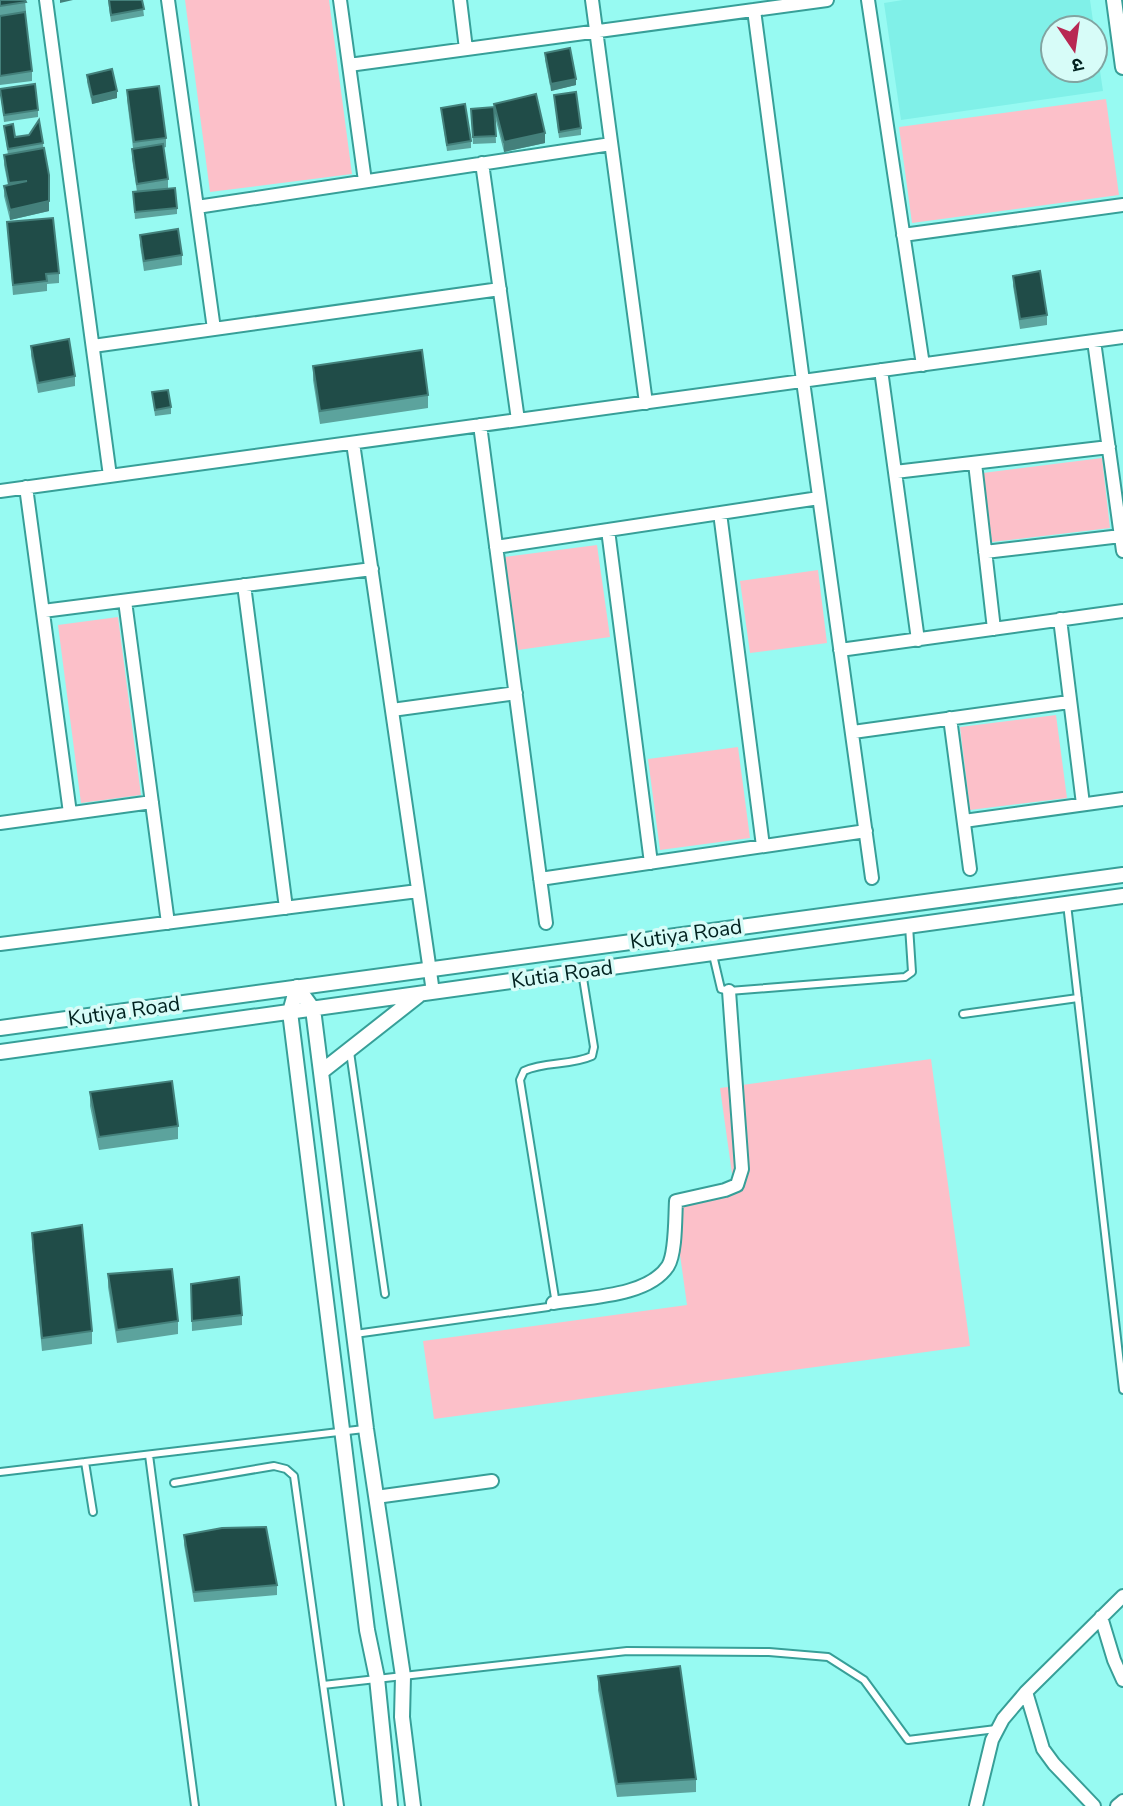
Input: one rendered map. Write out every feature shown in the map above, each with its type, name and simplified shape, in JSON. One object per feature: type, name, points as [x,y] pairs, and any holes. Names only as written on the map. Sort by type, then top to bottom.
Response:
[{"type":"street","points":[[46,0],[110,476]]},
{"type":"street","points":[[168,0],[214,329]]},
{"type":"street","points":[[341,0],[365,181]]},
{"type":"street","points":[[460,0],[466,49]]},
{"type":"street","points":[[592,0],[646,402]]},
{"type":"street","points":[[349,65],[827,0]]},
{"type":"street","points":[[868,0],[923,365]]},
{"type":"street","points":[[1114,0],[1123,67]]},
{"type":"street","points":[[754,10],[872,878]]},
{"type":"street","points":[[197,207],[611,144]]},
{"type":"street","points":[[482,163],[518,420]]},
{"type":"street","points":[[903,235],[1123,205]]},
{"type":"street","points":[[93,346],[500,289]]},
{"type":"street","points":[[0,491],[1123,337]]},
{"type":"street","points":[[1094,341],[1123,551]]},
{"type":"street","points":[[881,370],[918,640]]},
{"type":"street","points":[[480,425],[546,923]]},
{"type":"street","points":[[321,1072],[426,993],[430,969],[353,443]]},
{"type":"street","points":[[895,472],[1109,447]]},
{"type":"street","points":[[975,463],[994,629]]},
{"type":"street","points":[[26,487],[70,813]]},
{"type":"street","points":[[496,547],[819,498]]},
{"type":"street","points":[[720,513],[763,846]]},
{"type":"street","points":[[608,530],[651,863]]},
{"type":"street","points":[[985,552],[1121,536]]},
{"type":"street","points":[[43,611],[372,569]]},
{"type":"street","points":[[244,585],[286,908]]},
{"type":"street","points":[[125,601],[168,923]]},
{"type":"street","points":[[840,650],[1123,611]]},
{"type":"street","points":[[1060,619],[1083,804]]},
{"type":"street","points":[[392,710],[516,693]]},
{"type":"street","points":[[853,732],[1069,702]]},
{"type":"street","points":[[950,718],[970,869]]},
{"type":"street","points":[[964,821],[1123,799]]},
{"type":"street","points":[[0,823],[152,802]]},
{"type":"street","points":[[540,879],[866,831]]},
{"type":"street","name":"Kutiya Road","points":[[0,1028],[1123,875]]},
{"type":"street","points":[[0,943],[418,891]]},
{"type":"street","name":"Kutia Road","points":[[0,1052],[1123,896]]},
{"type":"street","points":[[297,987],[313,1009],[366,1429],[403,1676],[402,1717],[413,1806]]},
{"type":"street","points":[[297,987],[290,1012],[367,1630],[377,1678],[390,1806]]},
{"type":"street","points":[[553,1303],[646,1286],[669,1265],[676,1201],[737,1185],[742,1169],[729,991]]},
{"type":"street","points":[[312,1195],[337,1192]]},
{"type":"street","points":[[376,1497],[492,1480]]},
{"type":"street","points":[[976,1806],[992,1740],[1003,1718],[1123,1596]]},
{"type":"street","points":[[1101,1617],[1123,1680]]},
{"type":"street","points":[[1026,1692],[1043,1749],[1094,1806]]},
{"type":"street","points":[[1117,1806],[1123,1801]]},
{"type":"lane","points":[[1067,904],[1123,1390]]},
{"type":"lane","points":[[713,953],[721,989],[729,991],[905,976],[912,972],[913,964],[909,926]]},
{"type":"lane","points":[[354,1335],[548,1307],[553,1303],[555,1298],[520,1080],[524,1071],[532,1067],[583,1060],[592,1056],[594,1048],[582,972]]},
{"type":"lane","points":[[963,1014],[1078,998]]},
{"type":"lane","points":[[350,1050],[385,1294]]},
{"type":"lane","points":[[0,1472],[366,1429]]},
{"type":"lane","points":[[149,1455],[195,1806]]},
{"type":"lane","points":[[85,1462],[93,1512]]},
{"type":"lane","points":[[174,1483],[274,1466],[286,1469],[293,1476],[340,1806]]},
{"type":"lane","points":[[323,1685],[627,1651],[769,1652],[828,1657],[864,1680],[908,1741],[998,1729]]},
{"type":"shaded area","points":[[185,0],[329,0],[352,174],[210,192]]},
{"type":"shaded area","points":[[903,0],[1090,0],[1092,14],[1039,14],[1039,84],[1102,84],[1103,91],[901,120],[884,3]]},
{"type":"shaded area","points":[[1106,99],[1119,195],[912,223],[899,127]]},
{"type":"shaded area","points":[[1102,458],[1110,528],[992,542],[983,473]]},
{"type":"shaded area","points":[[597,545],[610,637],[518,650],[505,557]]},
{"type":"shaded area","points":[[818,570],[827,643],[750,653],[740,581]]},
{"type":"shaded area","points":[[118,617],[141,795],[81,803],[58,625]]},
{"type":"shaded area","points":[[1056,715],[1067,798],[970,810],[960,727]]},
{"type":"shaded area","points":[[738,747],[750,838],[660,850],[648,759]]},
{"type":"shaded area","points":[[931,1059],[970,1346],[434,1419],[423,1341],[687,1305],[672,1197],[734,1188],[720,1088]]},
{"type":"building","points":[[0,0],[25,0],[26,2],[0,6]]},
{"type":"building","points":[[109,0],[142,0],[144,9],[111,15]]},
{"type":"building","points":[[25,12],[32,71],[0,76],[0,16]]},
{"type":"building","points":[[570,48],[576,79],[551,84],[545,53]]},
{"type":"building","points":[[112,69],[117,91],[92,97],[87,75]]},
{"type":"building","points":[[35,84],[38,110],[4,115],[0,89]]},
{"type":"building","points":[[159,86],[166,138],[134,142],[127,90]]},
{"type":"building","points":[[576,92],[581,128],[559,132],[554,95]]},
{"type":"building","points":[[536,94],[545,133],[504,142],[494,104]]},
{"type":"building","points":[[465,104],[471,141],[447,145],[441,108]]},
{"type":"building","points":[[494,107],[496,136],[473,137],[471,109]]},
{"type":"building","points":[[39,120],[43,143],[8,149],[4,126],[13,124],[15,137],[29,135]]},
{"type":"building","points":[[163,144],[168,179],[137,184],[132,149]]},
{"type":"building","points":[[44,148],[49,175],[49,201],[10,210],[4,186],[27,181],[9,183],[4,155]]},
{"type":"building","points":[[175,188],[177,208],[135,212],[133,192]]},
{"type":"building","points":[[53,218],[59,273],[46,274],[47,281],[13,285],[7,222]]},
{"type":"building","points":[[178,229],[182,255],[144,261],[140,235]]},
{"type":"building","points":[[1040,271],[1047,315],[1020,319],[1013,276]]},
{"type":"building","points":[[69,339],[75,376],[38,383],[31,346]]},
{"type":"building","points":[[422,350],[428,395],[320,411],[313,366]]},
{"type":"building","points":[[168,390],[171,407],[155,410],[152,392]]},
{"type":"building","points":[[172,1081],[178,1126],[99,1137],[90,1092]]},
{"type":"building","points":[[82,1225],[92,1331],[42,1338],[32,1233]]},
{"type":"building","points":[[172,1269],[178,1321],[117,1330],[108,1274]]},
{"type":"building","points":[[239,1277],[242,1315],[192,1321],[191,1284]]},
{"type":"building","points":[[266,1527],[277,1585],[194,1592],[184,1535],[222,1528]]},
{"type":"building","points":[[680,1666],[696,1779],[617,1784],[598,1676]]}]
